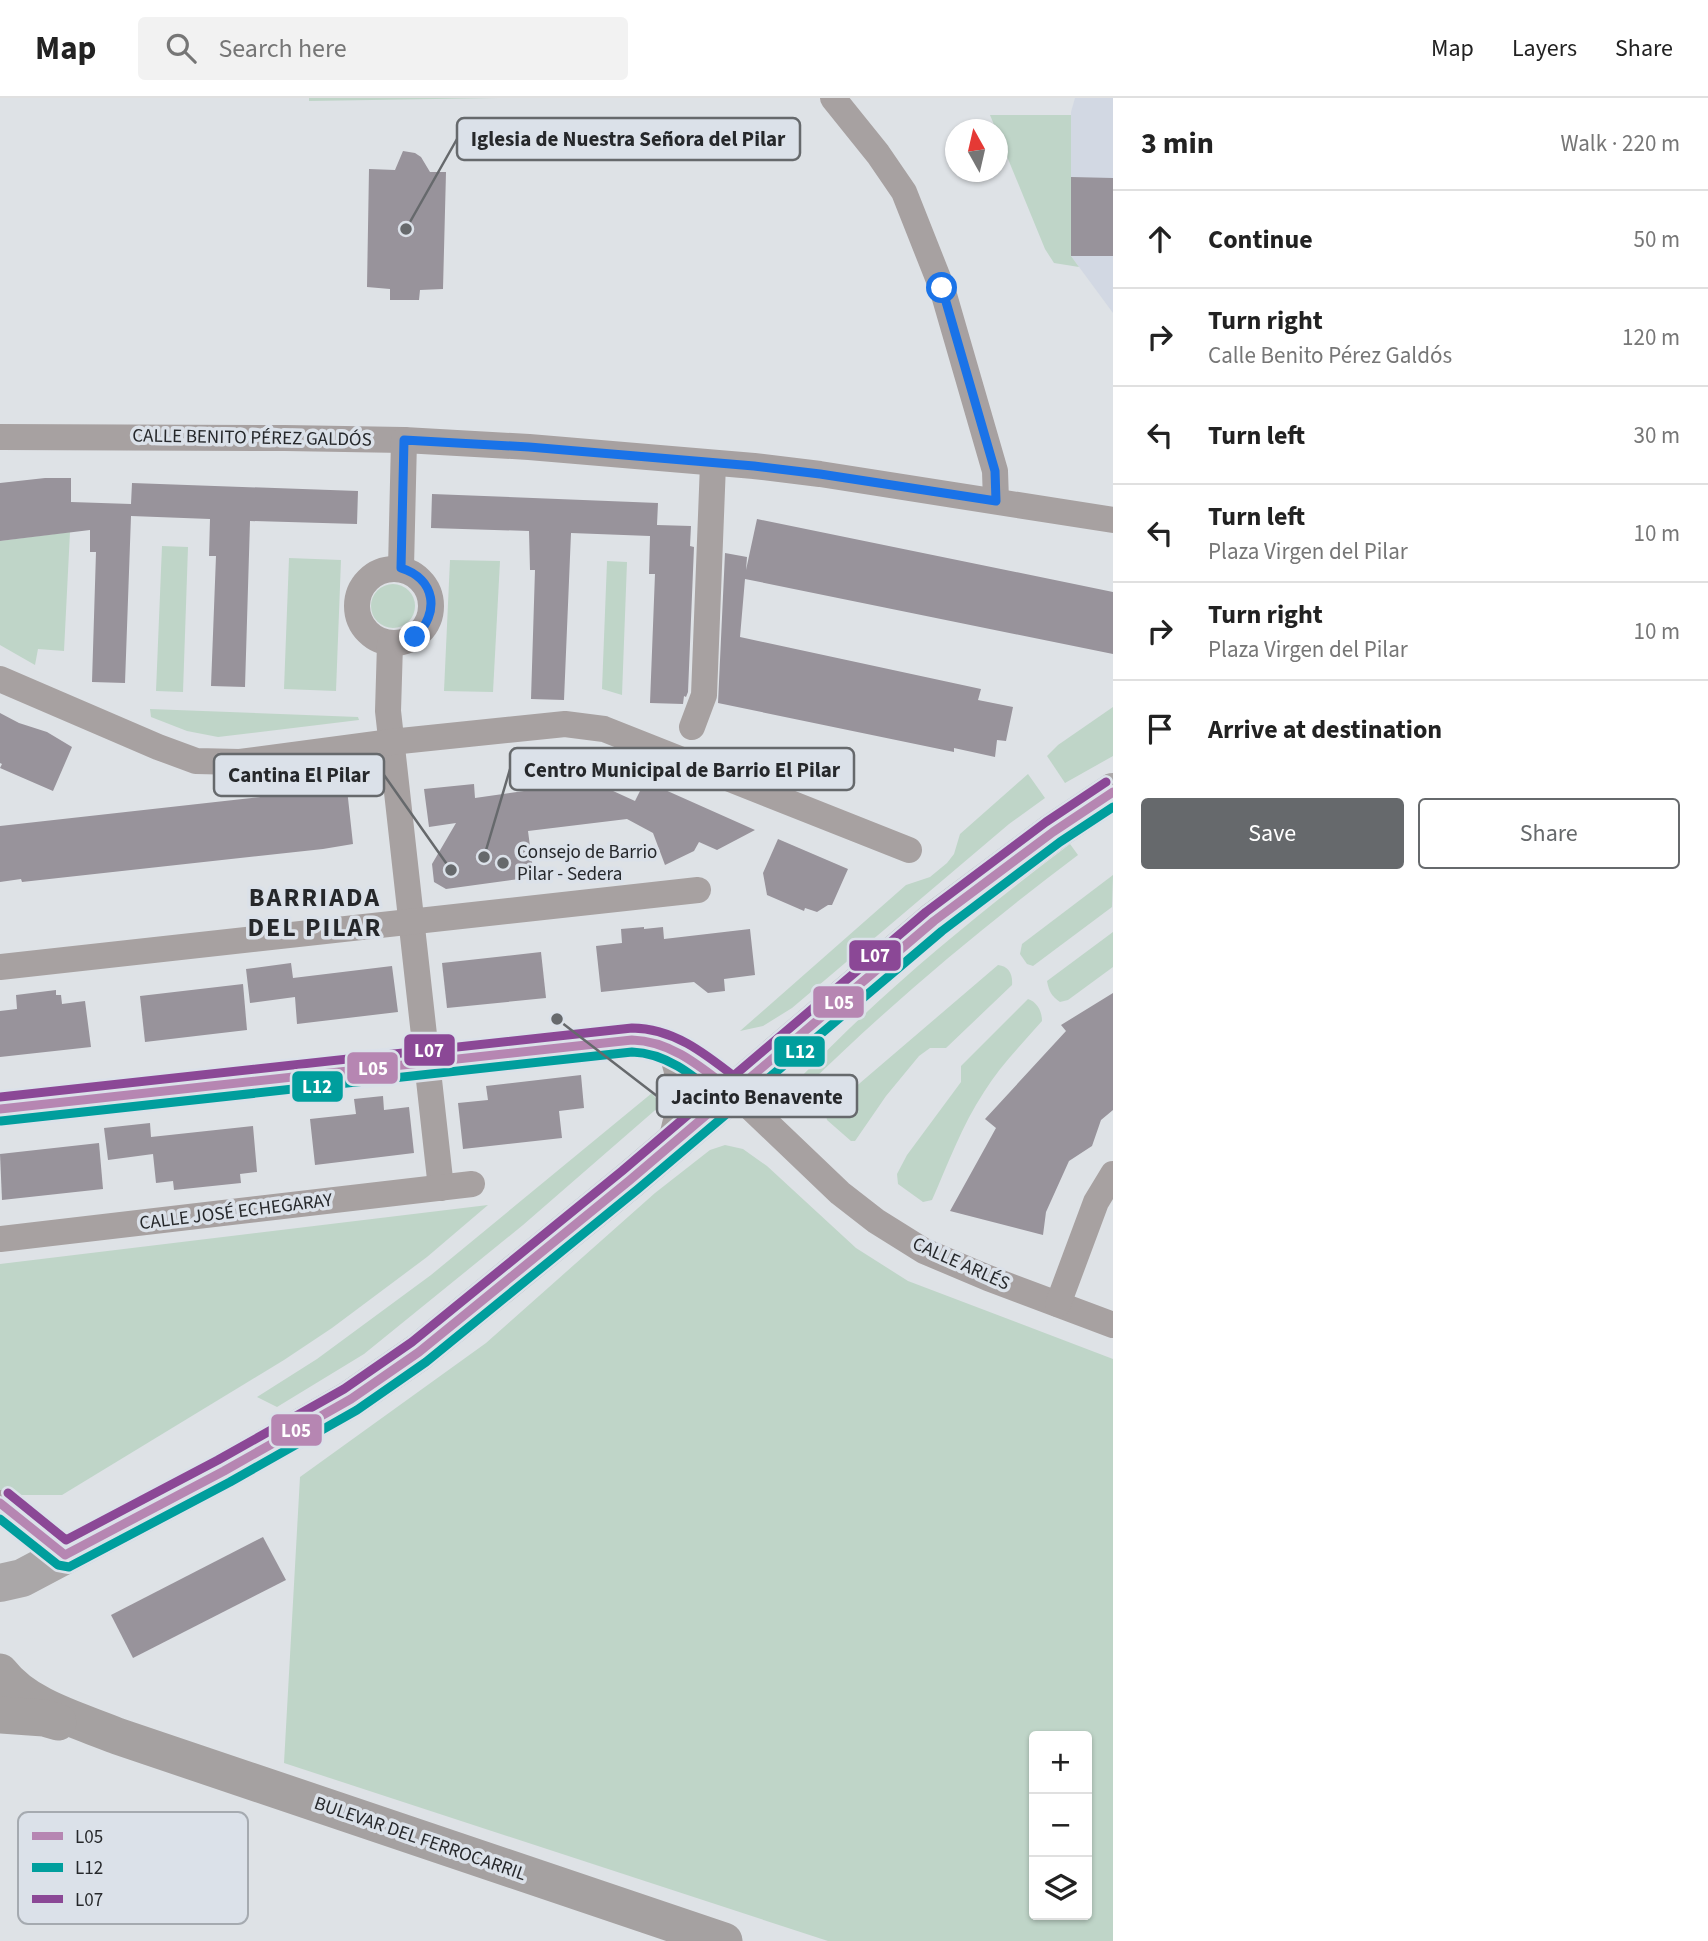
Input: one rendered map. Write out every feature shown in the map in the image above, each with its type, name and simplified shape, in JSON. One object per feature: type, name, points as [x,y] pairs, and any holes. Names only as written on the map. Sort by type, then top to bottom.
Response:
[{"type":"highway","points":[[0,1613],[11,1580],[65,1555],[224,1471],[351,1399],[419,1352],[669,1146],[934,921],[1053,832],[1113,792]]},
{"type":"main road","name":"BULEVAR DEL FERROCARRIL","points":[[0,1672],[11,1686],[39,1703],[117,1736],[724,1941]]},
{"type":"main road","name":"BULEVAR DEL FERROCARRIL","points":[[0,1715],[44,1718],[117,1736]]},
{"type":"street","points":[[832,98],[898,182],[919,228],[942,288],[995,471],[996,501]]},
{"type":"street","name":"CALLE BENITO PÉREZ GALDÓS","points":[[0,437],[404,440],[529,447],[820,474],[1113,520]]},
{"type":"street","points":[[401,568],[404,440]]},
{"type":"street","points":[[692,727],[704,695],[713,464]]},
{"type":"street","points":[[401,568],[418,576],[426,585],[432,607],[429,619],[415,637],[390,644],[370,635],[362,626],[357,616],[356,604],[364,582],[373,574],[384,569],[401,568]]},
{"type":"street","points":[[390,644],[388,711],[441,1188]]},
{"type":"street","points":[[0,679],[196,761],[240,762],[391,742],[565,724],[604,729],[909,850]]},
{"type":"street","points":[[0,967],[698,890]]},
{"type":"street","name":"CALLE ARLÉS","points":[[0,1109],[611,1041],[644,1041],[691,1058],[775,1129],[840,1193],[876,1221],[925,1251],[1113,1325]]},
{"type":"street","points":[[669,1048],[677,1065],[681,1086],[676,1125],[669,1146]]},
{"type":"street","points":[[1058,1304],[1096,1202],[1113,1174]]},
{"type":"street","name":"CALLE JOSÉ ECHEGARAY","points":[[0,1239],[472,1184]]},
{"type":"street","points":[[0,1503],[65,1555]]},
{"type":"shaded area","points":[[1075,98],[1113,98],[1113,313],[1071,256],[1071,112]]},
{"type":"green space","points":[[309,98],[498,98],[309,101]]},
{"type":"green space","points":[[990,115],[1071,115],[1071,256],[1079,267],[1054,263],[1045,249],[1008,159],[1008,119],[992,119]]},
{"type":"green space","points":[[70,532],[64,651],[38,649],[35,665],[0,645],[0,541]]},
{"type":"green space","points":[[162,546],[188,547],[183,692],[156,691]]},
{"type":"green space","points":[[289,558],[341,560],[336,691],[284,689]]},
{"type":"green space","points":[[450,560],[500,561],[493,692],[444,691]]},
{"type":"green space","points":[[607,561],[627,562],[622,695],[602,689]]},
{"type":"green space","points":[[393,584],[409,590],[415,606],[409,622],[393,628],[377,622],[371,606],[377,590]]},
{"type":"green space","points":[[1113,707],[1113,756],[1065,783],[1047,756],[1058,745]]},
{"type":"green space","points":[[150,709],[358,717],[359,720],[218,737],[187,731],[151,717]]},
{"type":"green space","points":[[1028,774],[1045,798],[1009,824],[792,1008],[763,1026],[740,1031],[906,885],[930,877],[947,863],[954,854],[960,834]]},
{"type":"green space","points":[[1070,844],[1078,855],[1006,910],[937,968],[869,1027],[804,1089],[802,1076],[865,1014],[965,926]]},
{"type":"green space","points":[[1113,875],[1112,907],[1033,966],[1027,964],[1020,954],[1022,944]]},
{"type":"green space","points":[[1113,932],[1113,967],[1068,1000],[1057,1000],[1047,981]]},
{"type":"green space","points":[[998,965],[1010,972],[1012,985],[946,1048],[930,1048],[919,1056],[886,1096],[855,1141],[851,1141],[827,1120],[826,1115],[846,1095]]},
{"type":"green space","points":[[1028,999],[1038,1007],[1042,1021],[990,1082],[962,1131],[932,1200],[923,1202],[898,1184],[897,1174],[907,1155],[961,1082],[961,1066]]},
{"type":"green space","points":[[652,1093],[661,1105],[523,1225],[364,1354],[277,1407],[257,1397],[317,1359],[431,1275]]},
{"type":"green space","points":[[725,1145],[743,1149],[767,1166],[856,1248],[908,1281],[1113,1359],[1113,1941],[828,1941],[284,1763],[300,1477],[486,1343],[655,1193],[710,1150]]},
{"type":"green space","points":[[488,1205],[427,1257],[332,1328],[62,1495],[6,1495],[0,1490],[0,1264]]},
{"type":"building","points":[[403,151],[421,157],[430,172],[446,172],[443,289],[420,290],[419,300],[390,300],[390,289],[367,287],[369,169],[395,170]]},
{"type":"building","points":[[1071,177],[1113,178],[1113,256],[1071,256]]},
{"type":"building","points":[[71,478],[71,502],[131,504],[132,483],[358,491],[357,524],[250,521],[245,687],[211,686],[216,556],[209,556],[210,519],[131,516],[125,683],[92,682],[96,552],[90,552],[90,530],[0,541],[0,483]]},
{"type":"building","points":[[432,494],[658,503],[657,525],[691,526],[690,546],[694,547],[688,692],[686,697],[684,696],[683,704],[650,703],[655,574],[649,574],[650,536],[571,533],[564,700],[531,699],[535,570],[530,570],[529,531],[431,528]]},
{"type":"building","points":[[757,519],[1113,592],[1113,654],[745,579],[740,637],[981,689],[978,700],[1013,707],[1006,741],[997,740],[995,757],[954,748],[954,752],[718,703],[725,553],[747,557],[746,570]]},
{"type":"building","points":[[0,713],[19,723],[47,732],[72,747],[53,791],[0,768]]},
{"type":"building","points":[[597,765],[600,785],[635,801],[645,781],[755,830],[717,850],[699,842],[694,851],[665,865],[653,833],[627,819],[528,831],[534,877],[446,889],[434,882],[432,864],[456,823],[429,827],[424,789],[474,784],[475,798],[538,789],[536,773]]},
{"type":"building","points":[[347,789],[353,844],[22,882],[21,879],[0,882],[0,826]]},
{"type":"building","points":[[778,839],[848,869],[832,905],[817,912],[805,908],[804,911],[767,895],[763,873]]},
{"type":"building","points":[[663,927],[664,939],[750,929],[755,975],[724,979],[725,991],[708,993],[694,982],[601,992],[596,946],[622,943],[621,929]]},
{"type":"building","points":[[541,952],[546,998],[447,1008],[442,963]]},
{"type":"building","points":[[291,963],[293,978],[392,966],[398,1012],[297,1024],[295,997],[250,1003],[246,969]]},
{"type":"building","points":[[243,984],[247,1030],[145,1042],[140,996]]},
{"type":"building","points":[[56,990],[56,995],[61,995],[62,1004],[85,1001],[91,1047],[0,1057],[0,1011],[17,1009],[16,995]]},
{"type":"building","points":[[1113,993],[1113,1110],[1101,1120],[1092,1146],[1069,1161],[1046,1212],[1043,1235],[950,1211],[996,1128],[985,1119],[1066,1031],[1061,1025]]},
{"type":"building","points":[[581,1075],[584,1108],[559,1111],[562,1138],[463,1149],[458,1103],[488,1100],[486,1086]]},
{"type":"building","points":[[383,1096],[384,1110],[409,1107],[414,1153],[315,1165],[310,1119],[356,1114],[354,1099]]},
{"type":"building","points":[[150,1123],[151,1137],[253,1126],[257,1172],[240,1174],[241,1183],[174,1190],[173,1181],[156,1183],[153,1154],[108,1160],[104,1128]]},
{"type":"building","points":[[99,1143],[103,1189],[2,1200],[0,1154]]},
{"type":"building","points":[[263,1537],[286,1580],[133,1658],[111,1615]]},
{"type":"transit line","name":"L07","points":[[8,1493],[66,1540],[218,1460],[344,1389],[412,1342],[622,1171],[926,912],[1046,822],[1106,782]]},
{"type":"transit line","name":"L05","points":[[0,1503],[65,1555],[224,1471],[351,1399],[419,1352],[630,1180],[934,921],[1053,832],[1113,792]]},
{"type":"transit line","name":"L12","points":[[0,1519],[58,1565],[69,1567],[230,1482],[357,1410],[426,1362],[638,1189],[942,931],[1060,842],[1113,807]]},
{"type":"transit line","name":"L07","points":[[0,1097],[632,1028],[648,1029],[677,1038],[703,1053],[740,1081]]},
{"type":"transit line","name":"L05","points":[[0,1109],[632,1040],[660,1045],[686,1057],[732,1091]]},
{"type":"transit line","name":"L12","points":[[1,1121],[632,1052],[645,1053],[670,1062],[693,1076],[724,1101]]},
{"type":"place","name":"Iglesia de Nuestra Señora del Pilar","points":[[406,229]]},
{"type":"place","name":"Centro Municipal de Barrio El Pilar","points":[[484,857]]},
{"type":"place","name":"Consejo de Barrio Pilar - Sedera","points":[[503,863]]},
{"type":"place","name":"Cantina El Pilar","points":[[451,870]]},
{"type":"place","name":"Jacinto Benavente","points":[[557,1019]]},
{"type":"district","name":"BARRIADA DEL PILAR","points":[[315,912]]},
{"type":"route","points":[[415,637],[429,619],[432,607],[426,585],[418,576],[401,568],[404,440],[529,447],[754,466],[996,501],[995,471],[942,288]]}]
